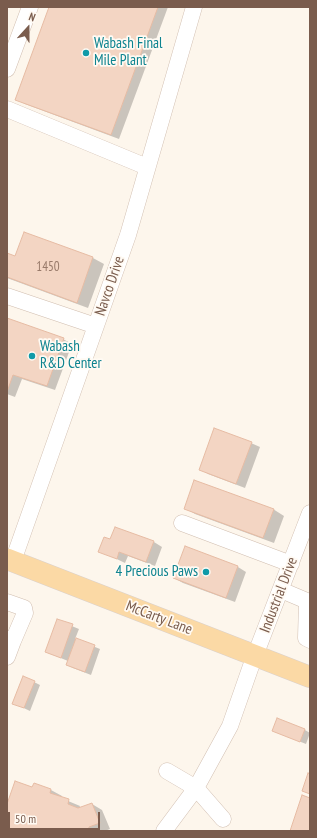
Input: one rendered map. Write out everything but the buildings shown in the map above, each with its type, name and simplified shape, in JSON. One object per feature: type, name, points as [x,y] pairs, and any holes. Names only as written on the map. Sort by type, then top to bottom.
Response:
[{"type":"main road","name":"McCarty Lane","points":[[10,560],[310,677]]},
{"type":"street","points":[[7,69],[30,7]]},
{"type":"street","name":"Navco Drive","points":[[10,560],[128,235],[194,7]]},
{"type":"street","points":[[7,109],[147,167]]},
{"type":"street","points":[[7,296],[96,326]]},
{"type":"street","name":"Industrial Drive","points":[[164,831],[196,788],[230,726],[310,513]]},
{"type":"street","points":[[182,523],[291,564]]},
{"type":"street","points":[[281,590],[307,601],[306,638],[310,640]]},
{"type":"street","points":[[7,602],[24,608],[25,613],[10,640],[7,657]]},
{"type":"street","points":[[167,771],[196,788],[223,818]]},
{"type":"place","name":"Wabash Final Mile Plant","points":[[86,53]]},
{"type":"place","name":"Wabash R&D Center","points":[[32,356]]},
{"type":"place","name":"4 Precious Paws","points":[[206,572]]}]
